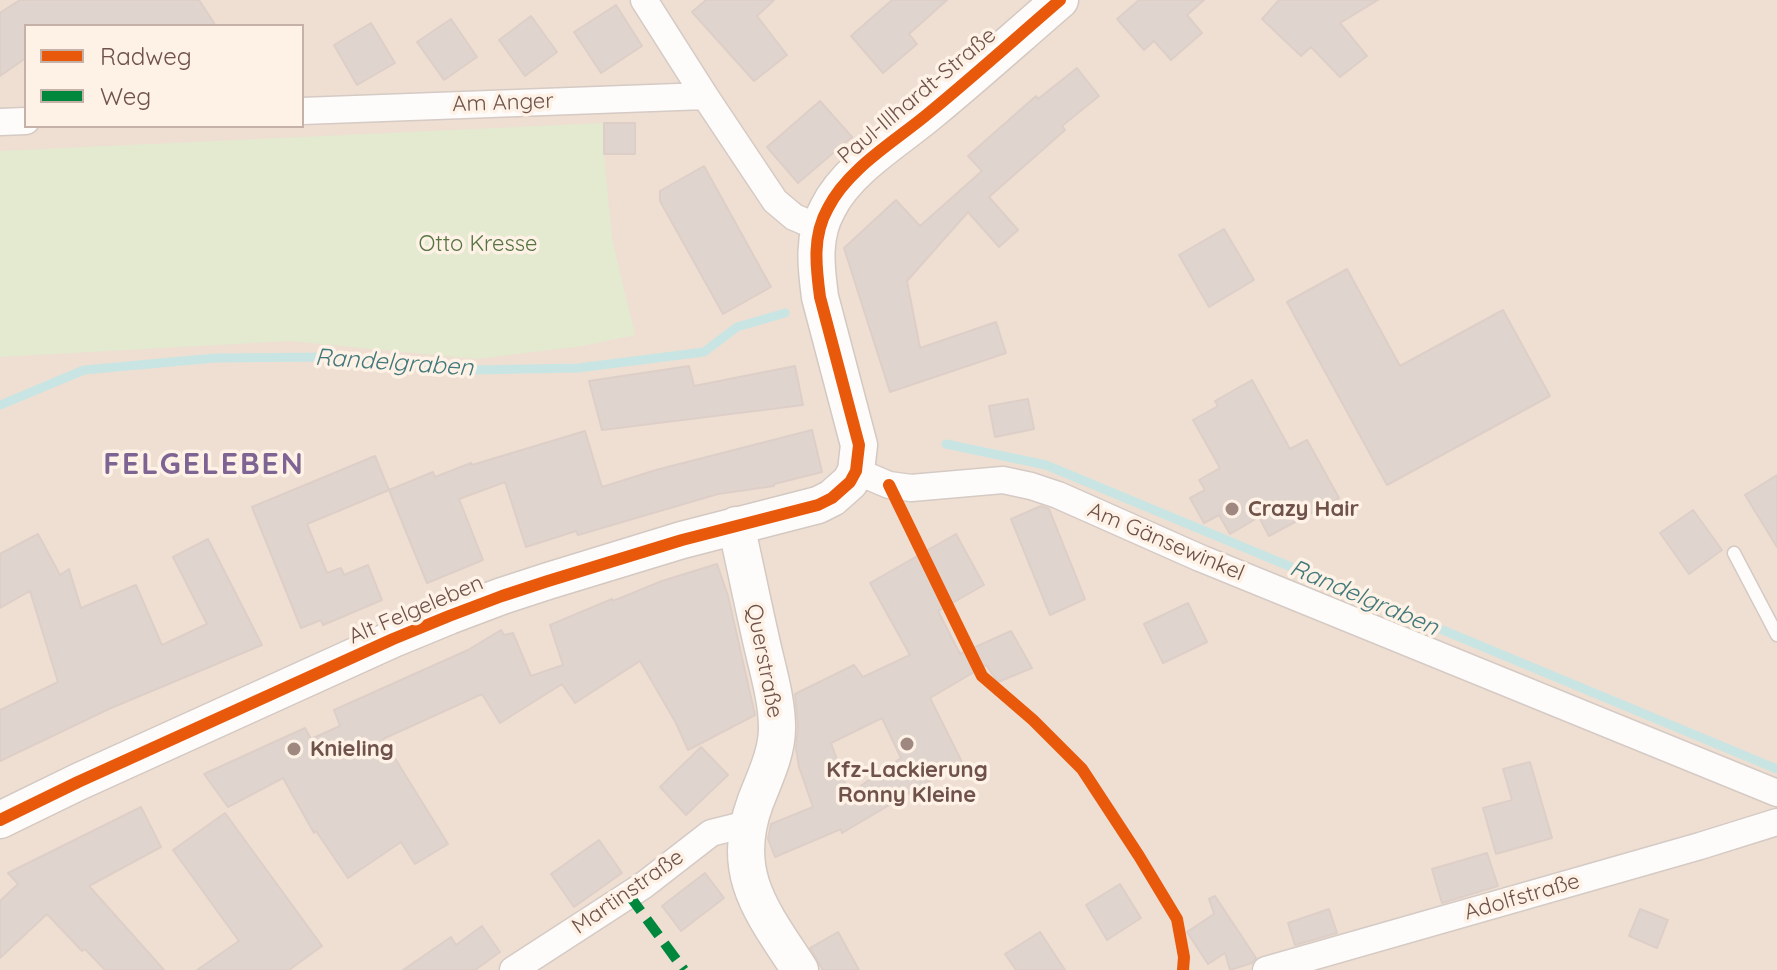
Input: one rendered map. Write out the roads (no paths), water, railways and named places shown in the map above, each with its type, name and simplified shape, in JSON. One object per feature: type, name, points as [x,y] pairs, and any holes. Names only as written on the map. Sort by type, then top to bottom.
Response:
[{"type":"street","points":[[644,0],[775,201],[794,217],[820,228]]},
{"type":"street","name":"Paul-Illhardt-Straße","points":[[856,471],[859,445],[820,297],[816,251],[826,210],[851,177],[1060,0]]},
{"type":"street","name":"Am Anger","points":[[304,111],[705,96]]},
{"type":"street","points":[[0,122],[24,121]]},
{"type":"street","name":"Alt Felgeleben","points":[[0,820],[435,622],[537,584],[682,540],[818,505],[842,490],[856,471]]},
{"type":"street","name":"Am Gänsewinkel","points":[[856,471],[889,485],[911,488],[1003,480],[1058,495],[1200,558],[1777,793]]},
{"type":"street","name":"Querstraße","points":[[736,525],[773,693],[777,729],[773,756],[747,824],[747,874],[763,912],[800,970]]},
{"type":"street","name":"Adolfstraße","points":[[1266,970],[1777,822]]},
{"type":"street","name":"Martinstraße","points":[[513,970],[644,885],[711,833],[747,824]]},
{"type":"lane","points":[[1734,553],[1777,635]]},
{"type":"waterway","name":"Randelgraben","points":[[0,405],[84,370],[215,358],[334,357],[473,370],[578,368],[704,352],[737,327],[785,313]]},
{"type":"waterway","name":"Randelgraben","points":[[946,444],[1046,465],[1777,769]]},
{"type":"place","name":"Crazy Hair","points":[[1232,509]]},
{"type":"place","name":"Kfz-Lackierung Ronny Kleine","points":[[907,744]]},
{"type":"place","name":"Knieling","points":[[294,749]]},
{"type":"district","name":"FELGELEBEN","points":[[204,465]]},
{"type":"park label","name":"Otto Kresse","points":[[478,244]]}]
